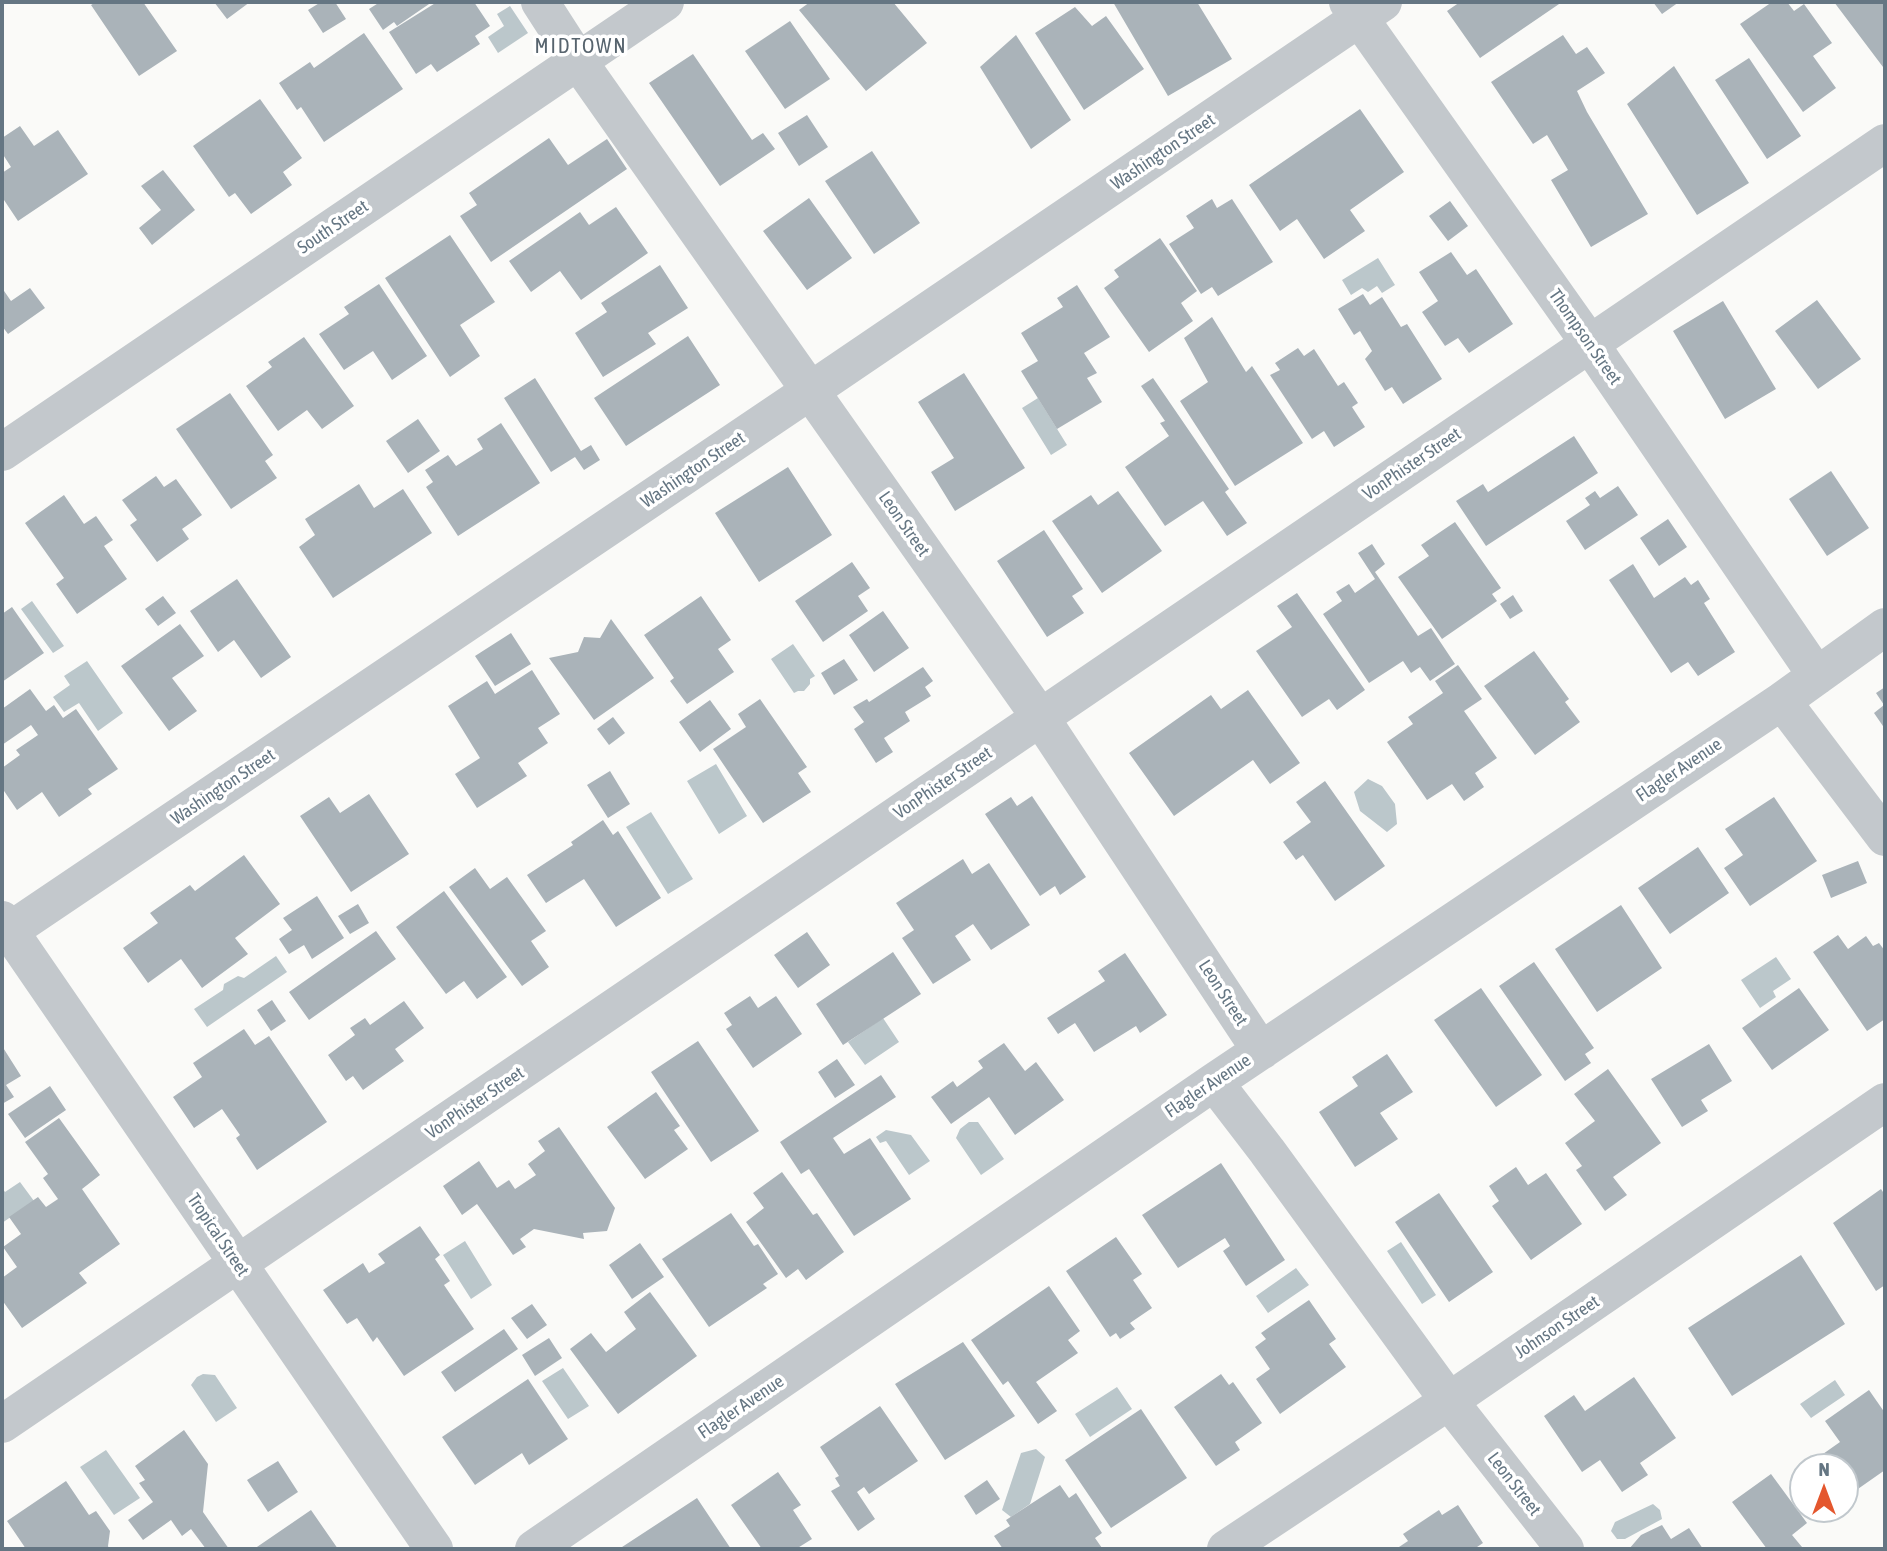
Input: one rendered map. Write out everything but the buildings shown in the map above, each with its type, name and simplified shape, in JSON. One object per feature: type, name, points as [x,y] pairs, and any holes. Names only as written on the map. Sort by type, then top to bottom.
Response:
[{"type":"street","name":"Leon Street","points":[[540,2],[1040,717],[1261,1051]]},
{"type":"street","name":"South Street","points":[[2,452],[665,2]]},
{"type":"street","name":"Thompson Street","points":[[1364,7],[1817,676]]},
{"type":"street","name":"Washington Street","points":[[4,929],[810,391],[1364,7]]},
{"type":"street","name":"VonPhister Street","points":[[2,1424],[1885,143]]},
{"type":"street","name":"Flagler Avenue","points":[[551,1545],[1214,1082],[1782,701],[1885,627]]},
{"type":"street","points":[[1782,701],[1885,837]]},
{"type":"street","name":"Tropical Street","points":[[4,929],[434,1549]]},
{"type":"street","name":"Leon Street","points":[[1214,1082],[1268,1151],[1449,1401],[1565,1549]]},
{"type":"street","name":"Johnson Street","points":[[1226,1549],[1449,1401],[1885,1102]]},
{"type":"shaded area","points":[[510,6],[528,33],[498,53],[488,37],[504,26],[497,14]]},
{"type":"shaded area","points":[[1378,258],[1395,285],[1382,293],[1377,286],[1368,292],[1362,288],[1351,295],[1342,280]]},
{"type":"shaded area","points":[[1038,398],[1067,445],[1051,455],[1022,408]]},
{"type":"shaded area","points":[[32,601],[64,646],[53,653],[21,609]]},
{"type":"shaded area","points":[[793,644],[815,676],[810,679],[810,684],[804,691],[794,693],[771,659]]},
{"type":"shaded area","points":[[87,661],[123,713],[98,731],[79,703],[64,712],[53,697],[70,685],[64,676]]},
{"type":"shaded area","points":[[716,764],[747,816],[719,834],[687,781]]},
{"type":"shaded area","points":[[1368,779],[1382,786],[1395,804],[1397,824],[1387,832],[1360,811],[1354,792]]},
{"type":"shaded area","points":[[651,812],[693,879],[668,894],[626,827]]},
{"type":"shaded area","points":[[276,956],[287,972],[207,1027],[194,1009],[223,990],[224,984],[238,976],[244,978]]},
{"type":"shaded area","points":[[1776,957],[1791,979],[1773,991],[1776,997],[1760,1008],[1741,980]]},
{"type":"shaded area","points":[[883,1018],[899,1042],[865,1065],[848,1042]]},
{"type":"shaded area","points":[[969,1122],[978,1122],[1004,1159],[981,1175],[956,1138],[960,1129]]},
{"type":"shaded area","points":[[886,1130],[911,1135],[930,1161],[909,1175],[886,1141],[880,1143],[876,1137]]},
{"type":"shaded area","points":[[20,1182],[34,1201],[2,1223],[2,1188],[5,1192]]},
{"type":"shaded area","points":[[465,1241],[492,1285],[471,1299],[443,1255]]},
{"type":"shaded area","points":[[1401,1242],[1436,1295],[1422,1304],[1387,1251]]},
{"type":"shaded area","points":[[1296,1268],[1309,1285],[1268,1313],[1256,1296]]},
{"type":"shaded area","points":[[563,1368],[589,1406],[568,1419],[542,1381]]},
{"type":"shaded area","points":[[203,1374],[215,1375],[237,1408],[216,1422],[191,1385]]},
{"type":"shaded area","points":[[1835,1380],[1845,1395],[1811,1418],[1800,1404]]},
{"type":"shaded area","points":[[1117,1387],[1132,1409],[1090,1437],[1075,1414]]},
{"type":"shaded area","points":[[1036,1449],[1045,1457],[1030,1504],[1011,1517],[1002,1510],[1021,1453]]},
{"type":"shaded area","points":[[106,1450],[140,1498],[114,1515],[80,1467]]},
{"type":"shaded area","points":[[1653,1504],[1660,1510],[1662,1519],[1625,1539],[1617,1539],[1611,1531],[1615,1522]]},
{"type":"district","name":"MIDTOWN","points":[[581,46]]}]
